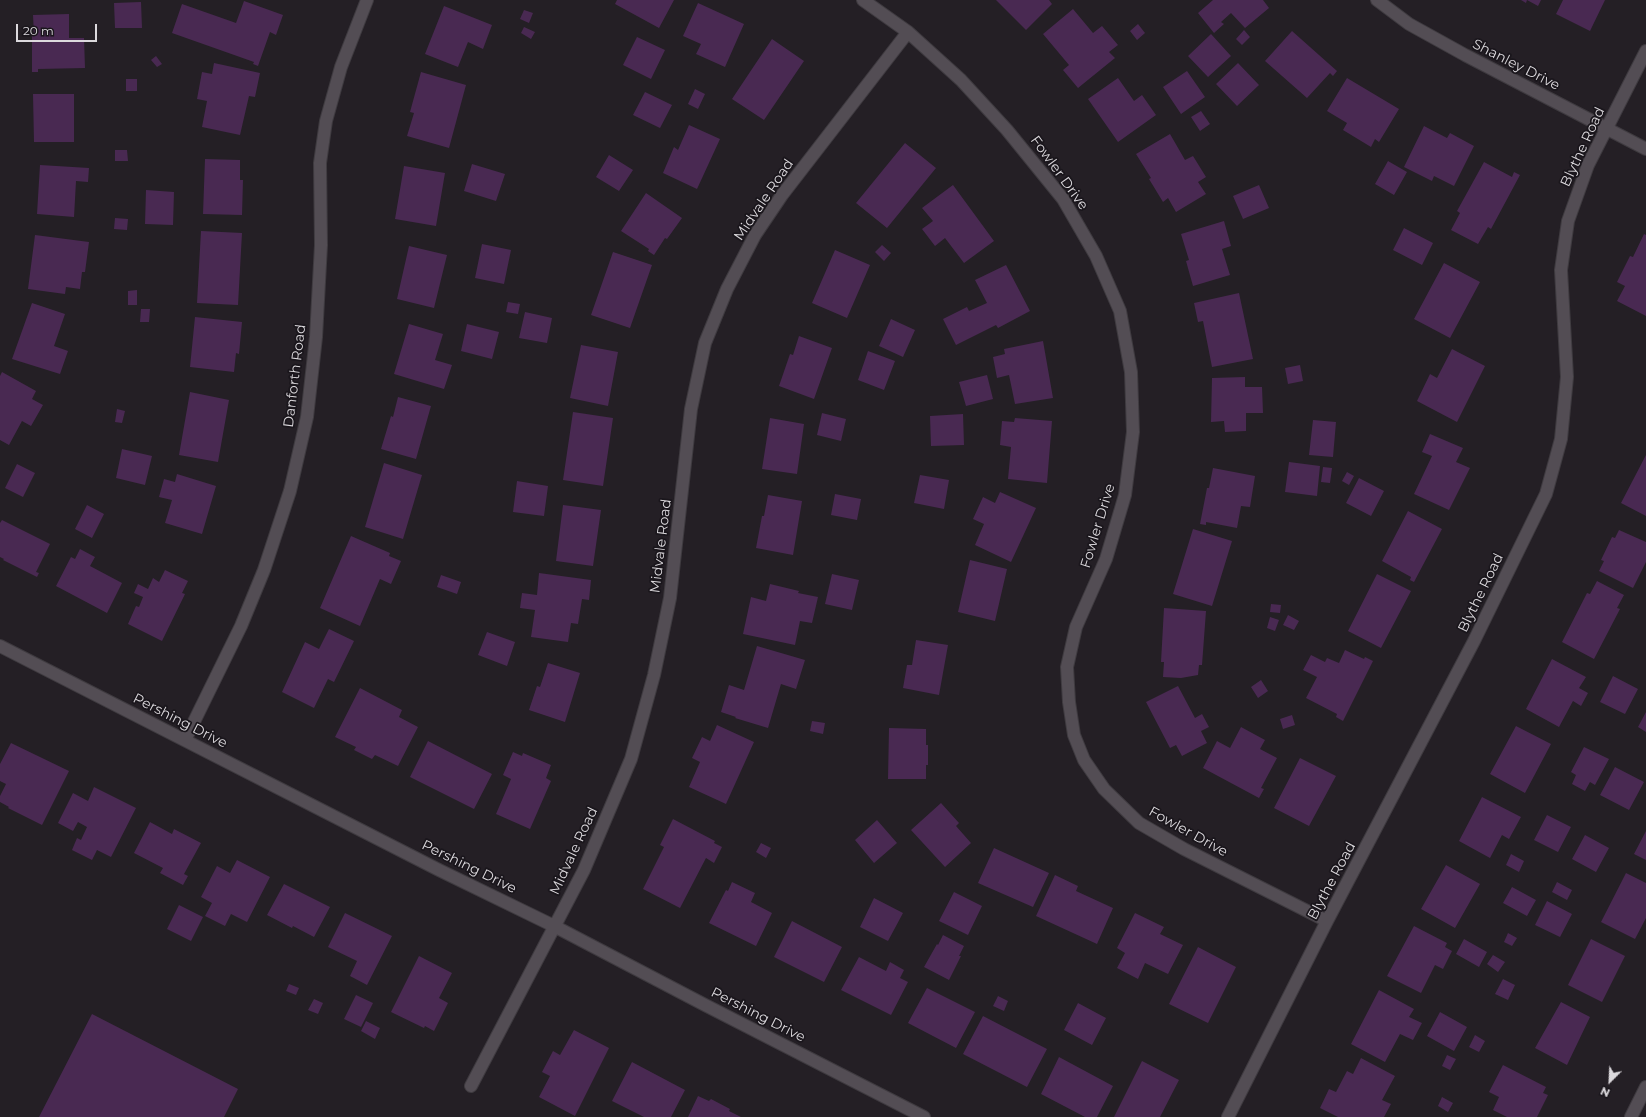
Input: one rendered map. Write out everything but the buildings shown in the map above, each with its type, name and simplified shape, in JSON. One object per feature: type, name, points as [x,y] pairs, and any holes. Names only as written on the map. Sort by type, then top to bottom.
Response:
[{"type":"street","name":"Danforth Road","points":[[185,740],[241,626],[264,570],[290,491],[307,417],[316,337],[320,245],[320,163],[326,121],[341,68],[367,0]]},
{"type":"street","name":"Fowler Drive","points":[[863,0],[908,32],[961,80],[1007,130],[1063,199],[1096,256],[1120,311],[1131,372],[1133,425],[1125,495],[1106,560],[1076,627],[1067,667],[1069,702],[1074,734],[1084,760],[1104,789],[1138,823],[1184,849],[1327,921]]},
{"type":"street","name":"Shanley Drive","points":[[1377,0],[1409,24],[1465,55],[1646,149]]},
{"type":"street","name":"Midvale Road","points":[[471,1086],[584,870],[631,760],[654,675],[670,598],[691,409],[705,343],[727,289],[755,235],[782,195],[908,32]]},
{"type":"street","name":"Blythe Road","points":[[1228,1117],[1327,921],[1474,641],[1546,494],[1561,439],[1567,377],[1561,270],[1568,220],[1588,165],[1646,51]]},
{"type":"street","name":"Pershing Drive","points":[[0,646],[439,870],[554,926],[924,1117]]},
{"type":"street","points":[[1631,1117],[1646,1087]]}]
